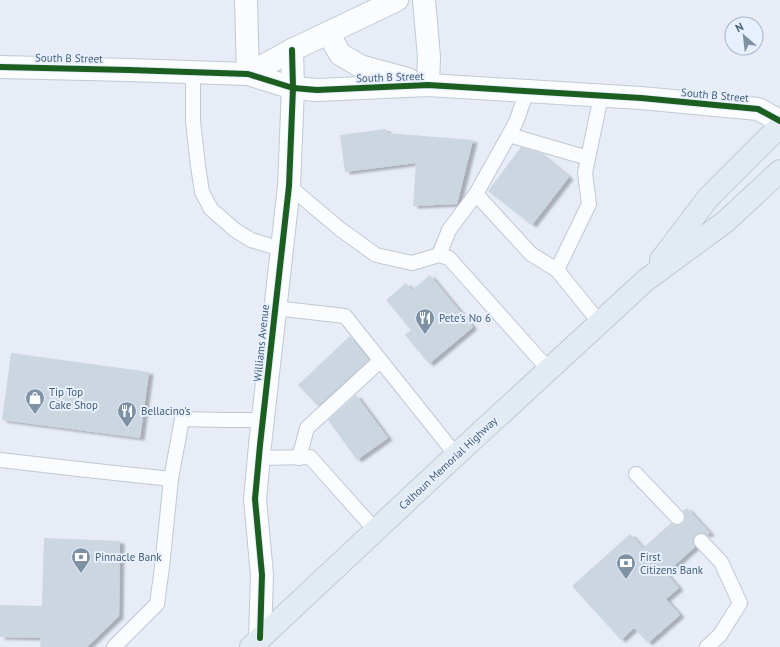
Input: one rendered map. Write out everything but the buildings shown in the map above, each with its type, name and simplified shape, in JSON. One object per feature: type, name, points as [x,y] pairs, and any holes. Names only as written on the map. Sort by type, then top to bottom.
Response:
[{"type":"highway","name":"Calhoun Memorial Highway","points":[[646,280],[708,198],[780,126]]},
{"type":"highway","name":"Calhoun Memorial Highway","points":[[257,644],[456,455],[646,280],[725,222],[780,171]]},
{"type":"street","points":[[246,0],[248,74],[292,50],[397,0]]},
{"type":"street","points":[[424,0],[429,57],[428,85]]},
{"type":"street","name":"South B Street","points":[[328,33],[340,54],[360,66],[428,85]]},
{"type":"street","name":"Williams Avenue","points":[[257,644],[262,575],[255,499],[262,420],[289,186],[292,50]]},
{"type":"street","name":"South B Street","points":[[0,67],[248,74],[292,88],[317,90],[428,85],[641,98],[758,109],[780,121]]},
{"type":"lane","points":[[193,72],[193,121],[202,192],[211,209],[235,230],[251,240],[281,249]]},
{"type":"lane","points":[[439,255],[449,230],[476,194],[516,122],[527,91]]},
{"type":"lane","points":[[557,270],[589,204],[585,173],[601,96]]},
{"type":"lane","points":[[509,135],[588,158]]},
{"type":"lane","points":[[289,186],[340,228],[376,255],[412,263],[439,255],[449,258],[549,370]]},
{"type":"lane","points":[[476,194],[531,254],[557,270],[600,323]]},
{"type":"lane","points":[[275,308],[345,316],[456,455]]},
{"type":"lane","points":[[299,458],[307,428],[380,361]]},
{"type":"lane","points":[[114,647],[157,604],[171,479],[182,419],[262,420]]},
{"type":"lane","points":[[258,458],[310,457],[376,531]]},
{"type":"lane","points":[[0,460],[171,479]]},
{"type":"lane","points":[[636,474],[677,517]]},
{"type":"lane","points":[[701,541],[721,562],[740,603],[720,635],[707,647]]},
{"type":"cycle path","points":[[260,638],[262,575],[255,499],[289,186],[293,88],[292,50]]},
{"type":"cycle path","points":[[0,67],[248,74],[293,88],[317,90],[428,85],[641,98],[758,109],[780,121]]},
{"type":"place","name":"Pete's No 6","points":[[425,335]]},
{"type":"place","name":"Tip Top Cake Shop","points":[[35,415]]},
{"type":"place","name":"Bellacino's","points":[[127,428]]},
{"type":"place","name":"Pinnacle Bank","points":[[81,574]]},
{"type":"place","name":"First Citizens Bank","points":[[626,580]]}]
